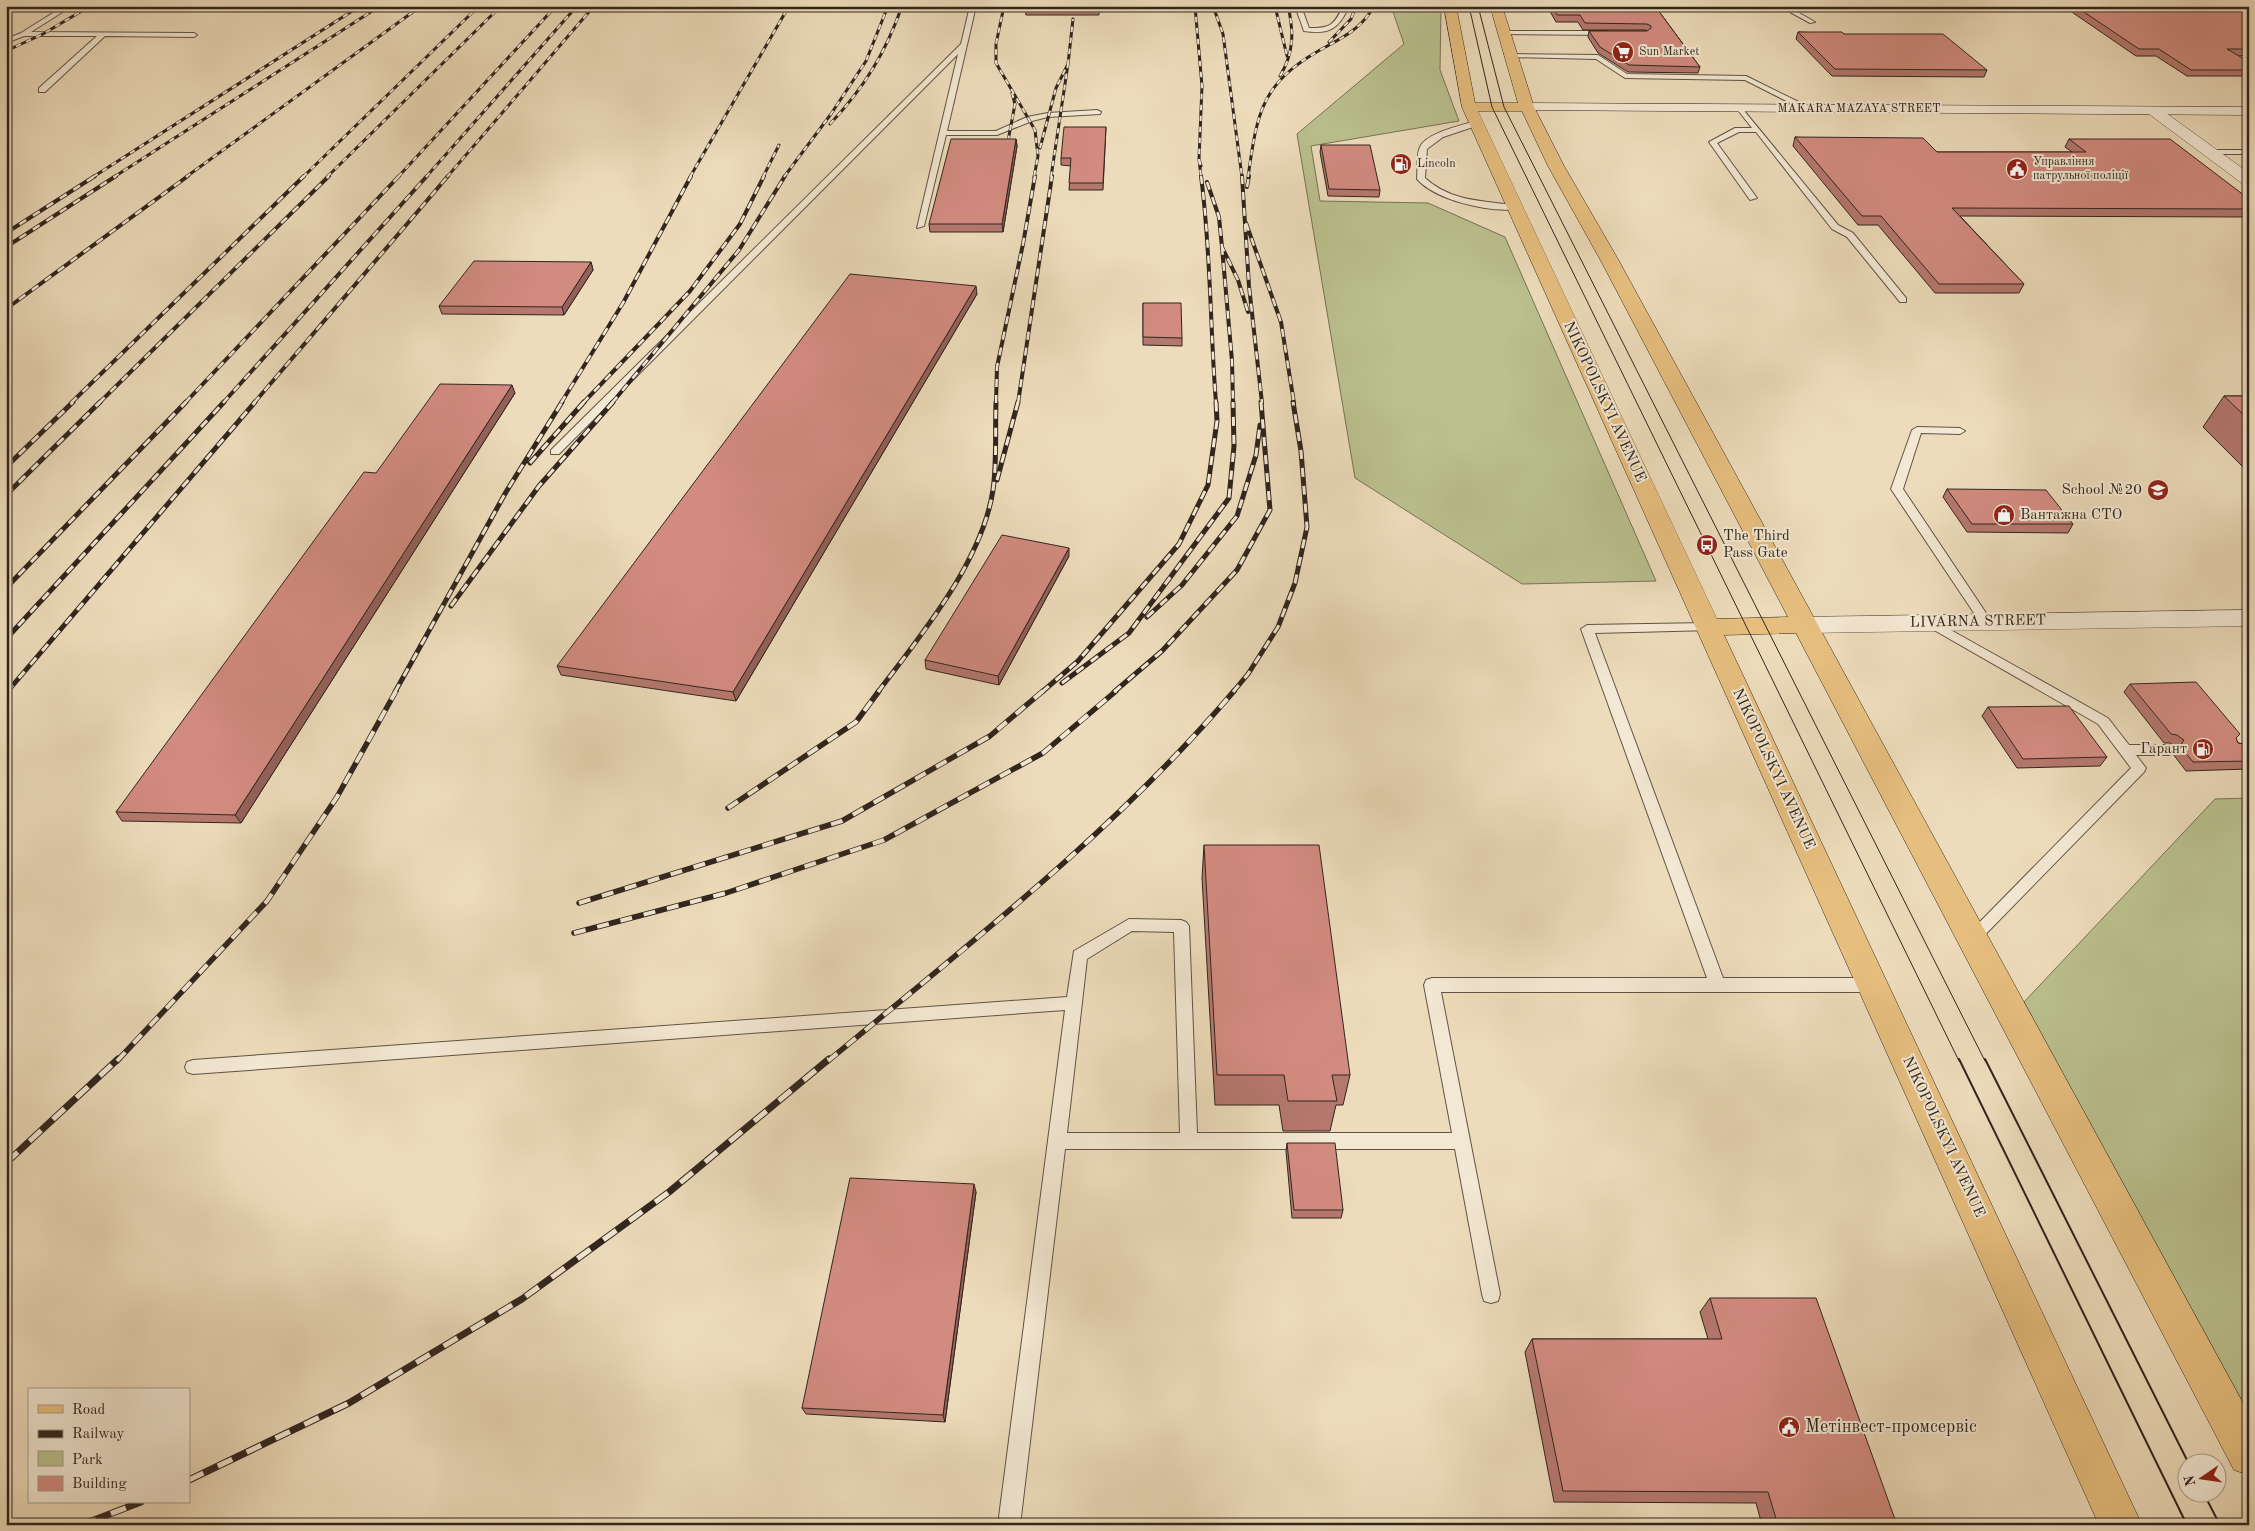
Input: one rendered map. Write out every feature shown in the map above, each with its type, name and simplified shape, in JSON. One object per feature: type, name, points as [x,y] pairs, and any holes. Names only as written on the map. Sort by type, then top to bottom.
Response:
[{"type":"main road","name":"NIKOPOLSKYI AVENUE","points":[[1450,6],[1473,115],[2121,1525]]},
{"type":"main road","points":[[1496,6],[1527,108],[2249,1455]]},
{"type":"main road","name":"MAKARA MAZAYA STREET","points":[[1473,115],[1527,108],[2249,111]]},
{"type":"main road","points":[[2154,111],[2249,181]]},
{"type":"main road","name":"LIVARNA STREET","points":[[1708,627],[1986,622],[2246,621]]},
{"type":"lane","points":[[6,41],[23,34],[69,6]]},
{"type":"lane","points":[[920,226],[944,133],[973,6]]},
{"type":"lane","points":[[1298,6],[1306,30],[1330,30],[1338,24],[1346,6]]},
{"type":"lane","points":[[1782,6],[1812,22]]},
{"type":"lane","points":[[1504,33],[1618,34]]},
{"type":"lane","points":[[23,34],[194,35]]},
{"type":"lane","points":[[42,90],[104,34]]},
{"type":"lane","points":[[555,452],[965,43]]},
{"type":"lane","points":[[1511,56],[1598,57],[1625,76],[1746,78],[1809,109]]},
{"type":"lane","points":[[1741,108],[1835,227],[1850,235],[1903,300]]},
{"type":"lane","points":[[944,133],[997,133],[1010,126],[1048,115],[1098,112]]},
{"type":"lane","points":[[1473,115],[1426,144],[1423,148],[1421,179],[1434,190],[1457,199],[1514,207]]},
{"type":"lane","points":[[1754,198],[1713,142],[1738,130],[1758,130]]},
{"type":"lane","points":[[2210,152],[2249,152]]},
{"type":"lane","points":[[1960,431],[1917,430],[1897,489],[1986,622]]},
{"type":"lane","points":[[1930,623],[2103,721],[2139,768],[1972,939]]},
{"type":"lane","points":[[1708,627],[1587,629],[1717,985]]},
{"type":"lane","points":[[2126,750],[2169,750]]},
{"type":"lane","points":[[1010,1517],[1080,956],[1129,925],[1181,926],[1189,1141]]},
{"type":"lane","points":[[1491,1294],[1432,985],[1872,985]]},
{"type":"lane","points":[[193,1067],[1074,1003]]},
{"type":"lane","points":[[1057,1141],[1462,1141]]},
{"type":"green space","points":[[1391,6],[1441,6],[1440,70],[1459,121],[1311,146],[1320,201],[1428,203],[1505,237],[1656,581],[1522,584],[1355,478],[1297,134],[1404,44]]},
{"type":"green space","points":[[2249,798],[2249,1414],[2024,1002],[2215,799]]},
{"type":"building","points":[[1026,6],[1099,6],[1099,9],[1025,9]]},
{"type":"building","points":[[1552,6],[1655,6],[1700,67],[1629,65],[1600,47],[1589,31],[1647,31],[1651,26],[1647,24],[1585,23],[1580,15],[1557,15]]},
{"type":"building","points":[[2075,6],[2249,6],[2249,49],[2227,49],[2249,62],[2249,70],[2191,70],[2159,49],[2139,49]]},
{"type":"building","points":[[1798,32],[1943,34],[1987,70],[1835,69]]},
{"type":"building","points":[[1064,127],[1106,127],[1103,183],[1069,183],[1071,158],[1061,158]]},
{"type":"building","points":[[1795,137],[1923,138],[1937,152],[2086,152],[2069,139],[2170,139],[2249,199],[2249,209],[1952,208],[2024,284],[1939,284],[1881,216],[1862,216]]},
{"type":"building","points":[[951,139],[1016,139],[1002,224],[929,224]]},
{"type":"building","points":[[1321,145],[1370,145],[1380,190],[1329,189]]},
{"type":"building","points":[[474,261],[591,262],[562,307],[439,306]]},
{"type":"building","points":[[850,274],[976,286],[733,692],[557,666]]},
{"type":"building","points":[[1143,303],[1181,303],[1182,338],[1143,337]]},
{"type":"building","points":[[440,384],[512,385],[235,815],[116,812],[364,472],[376,473]]},
{"type":"building","points":[[2224,396],[2249,396],[2249,420]]},
{"type":"building","points":[[1947,489],[2046,490],[2073,524],[1972,524]]},
{"type":"building","points":[[1002,535],[1069,548],[998,676],[925,660]]},
{"type":"building","points":[[2196,682],[2240,734],[2236,738],[2238,743],[2249,745],[2249,761],[2193,762],[2180,746],[2184,740],[2177,735],[2171,734],[2130,684]]},
{"type":"building","points":[[2069,706],[2107,757],[2023,759],[1988,707]]},
{"type":"building","points":[[1204,845],[1319,845],[1350,1075],[1332,1075],[1337,1101],[1288,1101],[1284,1075],[1217,1075]]},
{"type":"building","points":[[1287,1143],[1335,1143],[1343,1210],[1294,1210]]},
{"type":"building","points":[[850,1178],[974,1184],[943,1415],[802,1408]]},
{"type":"building","points":[[1710,1298],[1816,1298],[1897,1525],[1778,1525],[1768,1492],[1563,1491],[1532,1339],[1722,1339]]},
{"type":"tram line","points":[[1469,6],[1492,107],[1959,1061]]},
{"type":"tram line","points":[[1478,6],[1504,107],[1985,1061]]},
{"type":"tram line","points":[[1959,1059],[2187,1525]]},
{"type":"tram line","points":[[1985,1059],[2184,1454]]},
{"type":"tram line","points":[[2209,1504],[2220,1525]]},
{"type":"railway","points":[[6,51],[43,34],[90,6]]},
{"type":"railway","points":[[93,177],[360,6]]},
{"type":"railway","points":[[114,177],[380,6]]},
{"type":"railway","points":[[186,177],[421,6]]},
{"type":"railway","points":[[303,177],[479,6]]},
{"type":"railway","points":[[327,177],[501,6]]},
{"type":"railway","points":[[398,177],[556,6]]},
{"type":"railway","points":[[426,177],[577,6]]},
{"type":"railway","points":[[447,177],[594,6]]},
{"type":"railway","points":[[690,177],[789,6]]},
{"type":"railway","points":[[784,177],[831,114],[866,61],[888,6]]},
{"type":"railway","points":[[830,124],[864,83],[873,69],[889,39],[902,6]]},
{"type":"railway","points":[[1004,6],[996,44],[996,63],[1035,130],[1038,156],[1034,177]]},
{"type":"railway","points":[[1195,6],[1202,86],[1199,159]]},
{"type":"railway","points":[[1213,6],[1223,34],[1242,177]]},
{"type":"railway","points":[[1275,6],[1287,56]]},
{"type":"railway","points":[[1280,76],[1288,59],[1292,42],[1288,6]]},
{"type":"railway","points":[[1329,42],[1351,19],[1356,6]]},
{"type":"railway","points":[[1248,177],[1259,119],[1273,89],[1285,75],[1300,63],[1360,24],[1371,11],[1370,6]]},
{"type":"railway","points":[[1068,64],[1073,19]]},
{"type":"railway","points":[[1040,148],[1056,88],[1068,64]]},
{"type":"railway","points":[[1051,177],[1068,64]]},
{"type":"railway","points":[[1008,141],[1015,104],[1012,93]]},
{"type":"railway","points":[[763,177],[779,145]]},
{"type":"railway","points":[[1199,159],[1201,166]]},
{"type":"railway","points":[[1199,159],[1201,177]]},
{"type":"railway","points":[[6,233],[95,176]]},
{"type":"railway","points":[[6,247],[116,176]]},
{"type":"railway","points":[[6,309],[188,176]]},
{"type":"railway","points":[[71,403],[304,176]]},
{"type":"railway","points":[[99,403],[329,176]]},
{"type":"railway","points":[[185,403],[399,176]]},
{"type":"railway","points":[[223,403],[427,176]]},
{"type":"railway","points":[[254,403],[448,176]]},
{"type":"railway","points":[[561,403],[623,303],[691,176]]},
{"type":"railway","points":[[583,403],[690,291],[740,224],[764,176]]},
{"type":"railway","points":[[612,403],[739,250],[785,176]]},
{"type":"railway","points":[[996,403],[997,367],[1035,176]]},
{"type":"railway","points":[[1018,403],[1052,176]]},
{"type":"railway","points":[[1201,176],[1207,233],[1216,403]]},
{"type":"railway","points":[[1242,176],[1249,286],[1262,403]]},
{"type":"railway","points":[[1247,187],[1249,176]]},
{"type":"railway","points":[[1207,182],[1219,217],[1222,247]]},
{"type":"railway","points":[[1246,223],[1281,322],[1294,403]]},
{"type":"railway","points":[[1222,247],[1238,280],[1248,312]]},
{"type":"railway","points":[[1222,247],[1232,361],[1233,403]]},
{"type":"railway","points":[[6,467],[73,402]]},
{"type":"railway","points":[[6,495],[100,402]]},
{"type":"railway","points":[[6,588],[186,402]]},
{"type":"railway","points":[[6,639],[224,402]]},
{"type":"railway","points":[[7,692],[255,402]]},
{"type":"railway","points":[[395,692],[506,492],[562,402]]},
{"type":"railway","points":[[530,463],[584,402]]},
{"type":"railway","points":[[451,606],[539,486],[613,402]]},
{"type":"railway","points":[[878,692],[948,597],[963,571],[987,517],[994,479],[996,402]]},
{"type":"railway","points":[[997,480],[1018,402]]},
{"type":"railway","points":[[1042,692],[1078,661],[1179,544],[1208,485],[1217,421],[1216,402]]},
{"type":"railway","points":[[1062,683],[1129,633],[1229,498],[1234,446],[1233,402]]},
{"type":"railway","points":[[1114,692],[1162,651],[1237,570],[1270,510],[1261,402]]},
{"type":"railway","points":[[1233,692],[1248,674],[1278,627],[1295,583],[1307,527],[1301,451],[1293,402]]},
{"type":"railway","points":[[1147,617],[1182,585],[1237,516],[1256,455],[1260,425]]},
{"type":"railway","points":[[117,1061],[267,901],[337,797],[396,691]]},
{"type":"railway","points":[[728,808],[856,722],[879,691]]},
{"type":"railway","points":[[579,903],[842,821],[990,736],[1043,691]]},
{"type":"railway","points":[[574,933],[726,893],[884,840],[1043,753],[1116,691]]},
{"type":"railway","points":[[828,1061],[1039,885],[1090,839],[1188,742],[1234,691]]},
{"type":"railway","points":[[6,1163],[118,1059]]},
{"type":"railway","points":[[190,1480],[349,1403],[522,1299],[669,1192],[829,1059]]},
{"type":"railway","points":[[81,1525],[136,1504]]},
{"type":"place","name":"Sun Market","points":[[1623,52]]},
{"type":"place","name":"Lincoln","points":[[1401,164]]},
{"type":"place","name":"Управління патрульної поліції","points":[[2017,169]]},
{"type":"place","name":"School №20","points":[[2158,490]]},
{"type":"place","name":"Вантажна СТО","points":[[2004,515]]},
{"type":"place","name":"The Third Pass Gate","points":[[1707,545]]},
{"type":"place","name":"Гарант","points":[[2203,749]]},
{"type":"place","name":"Метінвест-промсервіс","points":[[1789,1427]]}]
